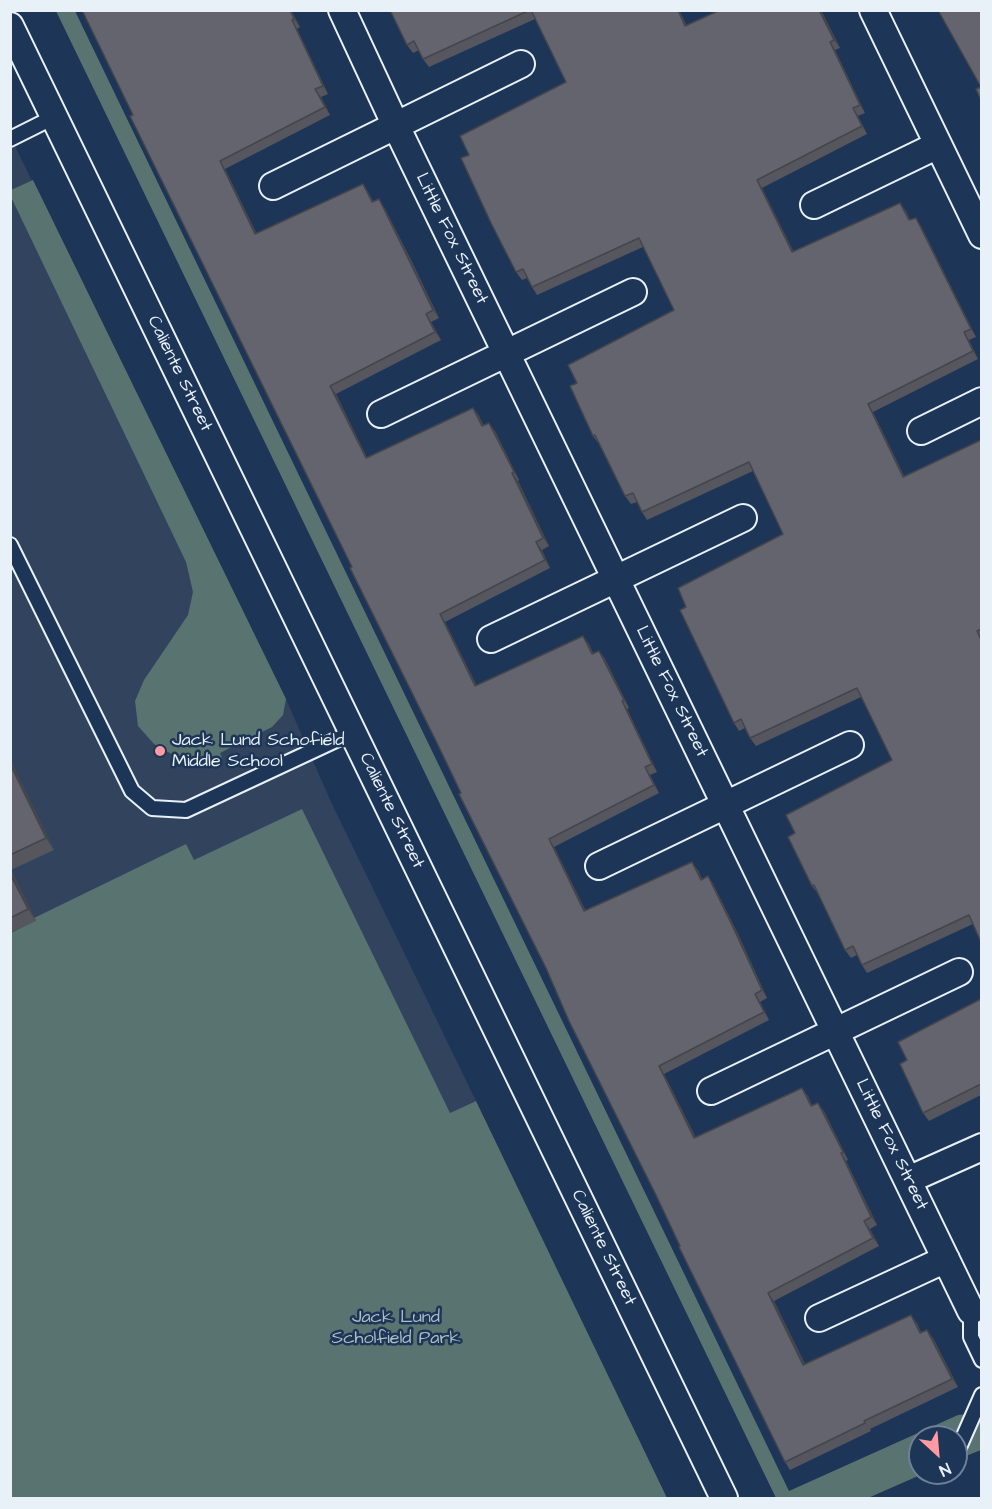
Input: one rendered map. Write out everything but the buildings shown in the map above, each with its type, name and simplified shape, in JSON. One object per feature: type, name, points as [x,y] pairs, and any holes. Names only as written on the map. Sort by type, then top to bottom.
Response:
[{"type":"street","name":"Little Fox Street","points":[[342,10],[396,126],[971,1311]]},
{"type":"street","points":[[873,10],[981,235]]},
{"type":"street","name":"Caliente Street","points":[[10,26],[724,1498]]},
{"type":"street","points":[[273,186],[521,64]]},
{"type":"street","points":[[814,205],[938,145]]},
{"type":"street","points":[[381,414],[633,292]]},
{"type":"street","points":[[921,431],[981,401]]},
{"type":"street","points":[[491,639],[743,518]]},
{"type":"street","points":[[599,866],[850,745]]},
{"type":"street","points":[[711,1091],[959,972]]},
{"type":"street","points":[[908,1180],[981,1147]]},
{"type":"street","points":[[819,1318],[946,1259]]},
{"type":"lane","points":[[10,138],[54,117]]},
{"type":"lane","points":[[10,546],[132,790],[152,808],[186,810],[353,732]]},
{"type":"lane","points":[[971,1311],[971,1337],[981,1360]]},
{"type":"lane","points":[[968,1426],[981,1395]]},
{"type":"shaded area","name":"Jack Lund Schofield Middle School","points":[[10,136],[286,699],[331,802],[476,1101],[155,1251],[10,1322]]},
{"type":"green space","points":[[56,11],[75,11],[789,1491],[908,1437],[908,1480],[868,1498],[776,1498]]},
{"type":"green space","points":[[33,180],[286,699],[283,715],[272,727],[220,753],[222,758],[197,761],[175,756],[154,744],[138,726],[135,701],[144,680],[188,615],[193,592],[186,562],[11,197],[11,190]]},
{"type":"green space","name":"Jack Lund Scholfield Park","points":[[302,809],[450,1113],[476,1101],[667,1498],[11,1498],[11,933],[36,920],[34,918],[186,844],[194,860]]},
{"type":"green space","points":[[981,1413],[981,1450],[968,1455],[968,1425],[936,1425],[958,1415]]},
{"type":"place","name":"Jack Lund Schofield Middle School","points":[[160,751]]}]
